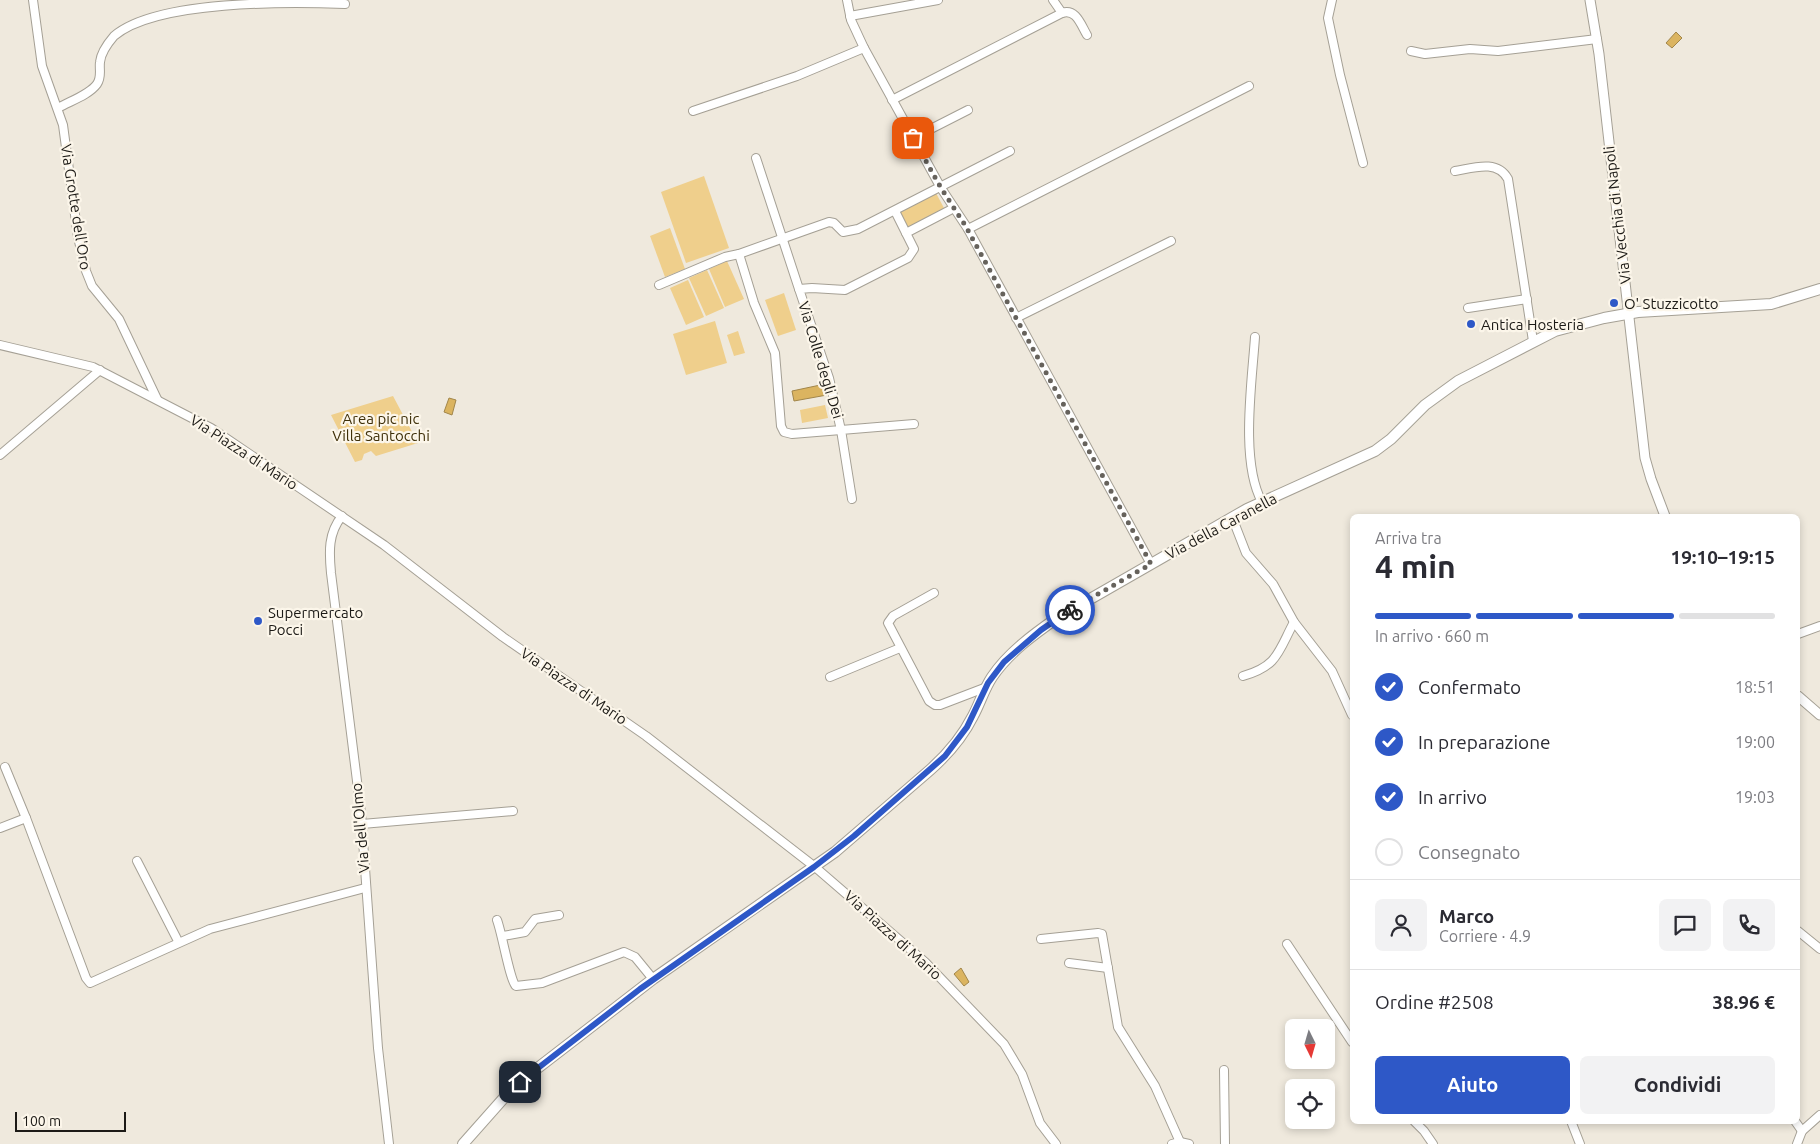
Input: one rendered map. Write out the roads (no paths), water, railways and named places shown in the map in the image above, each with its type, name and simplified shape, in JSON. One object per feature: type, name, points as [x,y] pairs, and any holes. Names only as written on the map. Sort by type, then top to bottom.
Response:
[{"type":"main road","name":"Via della Caranella","points":[[463,1144],[494,1108],[520,1082],[654,979],[814,867],[849,840],[945,756],[967,727],[987,687],[1004,662],[1041,630],[1073,608],[1232,517],[1348,464],[1378,448],[1442,392],[1473,372],[1533,341],[1576,324],[1628,314],[1767,305],[1790,300],[1820,289]]},
{"type":"street","name":"Via Grotte dell'Oro","points":[[33,0],[41,59],[63,125],[78,237],[87,276],[119,319],[157,399]]},
{"type":"street","points":[[847,0],[850,16],[864,48],[892,100],[941,188],[968,230],[1151,564]]},
{"type":"street","points":[[850,16],[938,0]]},
{"type":"street","points":[[1053,0],[1062,13]]},
{"type":"street","points":[[1332,0],[1328,18],[1340,75],[1363,163]]},
{"type":"street","name":"Via Vecchia di Napoli","points":[[1590,0],[1597,39],[1646,461],[1664,514]]},
{"type":"street","points":[[58,108],[94,87],[100,77],[101,55],[110,40],[130,24],[149,15],[169,10],[220,5],[345,4]]},
{"type":"street","points":[[892,100],[1062,13],[1072,13],[1087,35]]},
{"type":"street","points":[[1412,51],[1425,54],[1470,49],[1498,52],[1597,39]]},
{"type":"street","points":[[693,111],[808,72],[864,48]]},
{"type":"street","points":[[968,230],[1249,86]]},
{"type":"street","points":[[913,138],[968,110]]},
{"type":"street","points":[[659,285],[725,257],[782,240],[829,222],[835,224],[841,232],[849,232],[941,188],[1010,151]]},
{"type":"street","name":"Via Colle degli Dei","points":[[756,158],[830,378],[841,430],[852,499]]},
{"type":"street","points":[[1455,171],[1489,166],[1499,169],[1506,176],[1510,187],[1533,341]]},
{"type":"street","points":[[906,233],[954,208]]},
{"type":"street","name":"Via Colle degli Dei","points":[[799,289],[845,290],[908,258],[914,249],[895,211]]},
{"type":"street","points":[[1016,318],[1171,241]]},
{"type":"street","name":"Via Colle degli Dei","points":[[739,254],[754,303],[775,353],[782,430],[790,435],[914,424]]},
{"type":"street","points":[[1468,308],[1527,299]]},
{"type":"street","points":[[1255,337],[1250,454],[1253,475],[1262,502]]},
{"type":"street","name":"Via Piazza di Mario","points":[[0,345],[76,362],[100,370],[217,432],[406,561],[503,637],[640,731],[814,867],[907,945],[997,1035],[1018,1065],[1040,1123],[1056,1144]]},
{"type":"street","points":[[0,455],[100,370]]},
{"type":"street","name":"Via dell'Olmo","points":[[342,516],[331,537],[330,566],[338,644],[362,824],[378,1055],[389,1144]]},
{"type":"street","points":[[1232,517],[1243,549],[1273,584],[1294,622],[1335,676],[1350,710]]},
{"type":"street","points":[[934,593],[888,621],[900,648],[932,704],[940,705],[987,687]]},
{"type":"street","points":[[1243,676],[1260,671],[1270,664],[1294,622]]},
{"type":"street","points":[[1800,633],[1820,626]]},
{"type":"street","points":[[830,677],[900,648]]},
{"type":"street","points":[[1800,698],[1820,715]]},
{"type":"street","points":[[5,767],[87,981],[95,982],[178,941],[225,924],[366,888]]},
{"type":"street","points":[[362,824],[513,811]]},
{"type":"street","points":[[0,828],[26,818]]},
{"type":"street","points":[[137,861],[178,941]]},
{"type":"street","points":[[503,936],[525,932],[535,919],[559,915]]},
{"type":"street","points":[[497,920],[503,936],[512,980],[518,987],[542,983],[624,952],[635,957],[654,979]]},
{"type":"street","points":[[1041,939],[1101,933],[1119,1030],[1155,1086],[1180,1142]]},
{"type":"street","points":[[1800,933],[1820,949]]},
{"type":"street","points":[[1287,944],[1350,1039]]},
{"type":"street","points":[[1069,964],[1108,968]]},
{"type":"street","points":[[1224,1070],[1225,1144]]},
{"type":"street","points":[[1797,1144],[1802,1131],[1820,1115]]},
{"type":"street","points":[[1417,1124],[1433,1144]]},
{"type":"street","points":[[1572,1124],[1580,1144]]},
{"type":"street","points":[[1797,1124],[1802,1131]]},
{"type":"street","points":[[1172,1144],[1180,1142],[1190,1144]]},
{"type":"place","name":"O' Stuzzicotto","points":[[1614,303]]},
{"type":"place","name":"Antica Hosteria","points":[[1471,324]]},
{"type":"place","name":"Supermercato Pocci","points":[[258,621]]},
{"type":"park label","name":"Area pic nic Villa Santocchi","points":[[381,426]]}]
